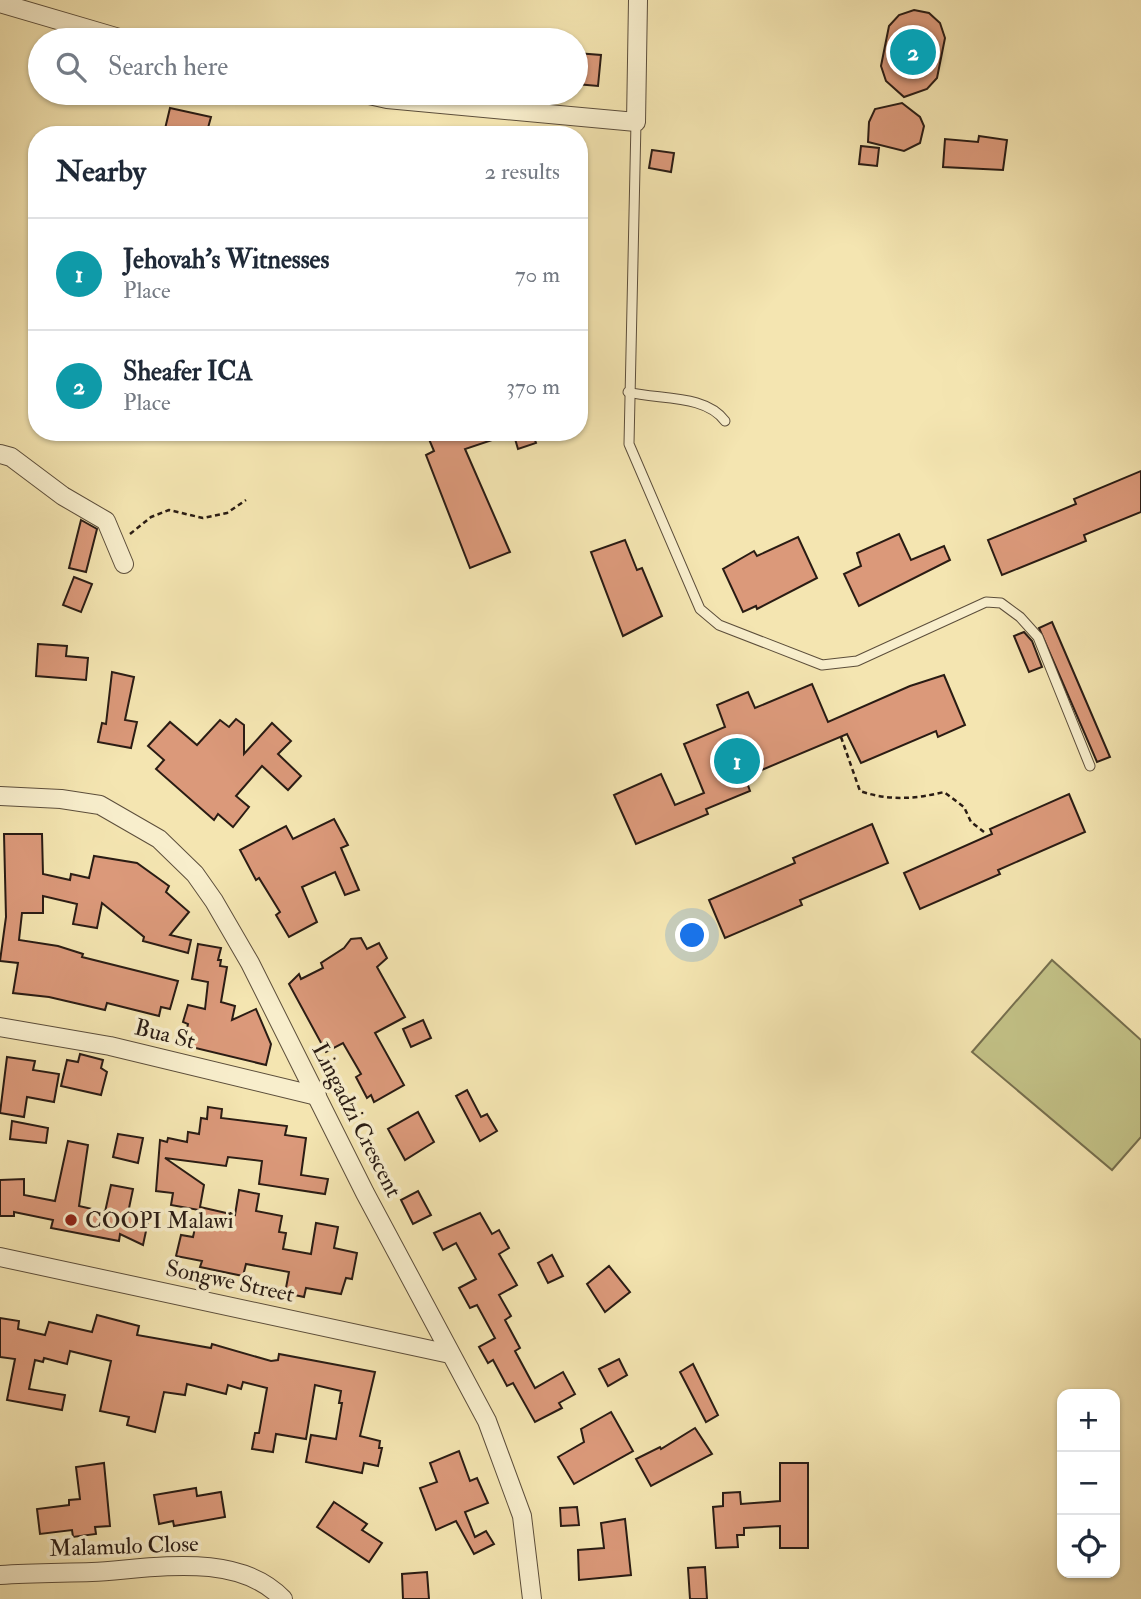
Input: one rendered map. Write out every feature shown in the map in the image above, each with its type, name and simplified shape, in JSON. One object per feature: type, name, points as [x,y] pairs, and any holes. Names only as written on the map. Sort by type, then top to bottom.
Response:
[{"type":"street","points":[[452,105],[636,122],[638,0]]},
{"type":"street","points":[[0,4],[84,28]]},
{"type":"street","points":[[0,454],[11,457],[63,496],[106,521],[124,564]]},
{"type":"street","name":"Lingadzi Crescent","points":[[0,796],[61,799],[100,805],[159,839],[195,874],[214,901],[250,963],[487,1421],[522,1516],[532,1599]]},
{"type":"street","name":"Bua St","points":[[0,1027],[110,1046],[317,1096]]},
{"type":"street","name":"Songwe Street","points":[[0,1257],[450,1354]]},
{"type":"street","name":"Malamulo Close","points":[[0,1575],[199,1566],[246,1576],[271,1588],[282,1599]]},
{"type":"lane","points":[[636,122],[628,392],[629,444],[700,608],[708,618],[822,665],[840,665],[857,661],[986,603],[1002,603],[1020,617],[1038,637],[1090,766]]},
{"type":"lane","points":[[628,392],[694,402],[717,410],[725,421]]},
{"type":"path","points":[[106,521],[129,534],[154,515],[169,510],[203,519],[228,513],[246,500]]},
{"type":"path","points":[[841,737],[860,791],[880,798],[903,799],[944,792],[964,807],[971,822],[984,832]]},
{"type":"shaded area","points":[[1052,960],[1141,1040],[1141,1137],[1112,1170],[972,1052]]},
{"type":"building","points":[[914,10],[929,13],[940,23],[945,38],[937,78],[927,89],[904,97],[886,81],[881,66],[889,26],[899,15]]},
{"type":"building","points":[[588,54],[601,55],[598,86],[588,85]]},
{"type":"building","points":[[902,103],[920,117],[924,126],[920,143],[904,151],[868,142],[869,122],[875,109]]},
{"type":"building","points":[[170,108],[211,117],[208,126],[166,126]]},
{"type":"building","points":[[979,136],[1007,140],[1003,170],[943,167],[945,139],[978,142]]},
{"type":"building","points":[[861,146],[879,148],[877,166],[859,164]]},
{"type":"building","points":[[652,150],[674,153],[671,172],[649,168]]},
{"type":"building","points":[[430,441],[489,441],[465,449],[510,552],[470,568],[426,455],[434,451]]},
{"type":"building","points":[[516,441],[535,441],[536,443],[518,449]]},
{"type":"building","points":[[1141,471],[1141,512],[1084,535],[1086,541],[1002,575],[988,540],[1076,504],[1074,499]]},
{"type":"building","points":[[81,520],[97,529],[86,572],[69,568]]},
{"type":"building","points":[[899,534],[911,560],[944,546],[950,560],[859,606],[844,574],[861,566],[857,553]]},
{"type":"building","points":[[798,537],[817,578],[757,609],[756,606],[743,612],[723,569],[754,551],[757,556]]},
{"type":"building","points":[[625,540],[637,570],[642,568],[662,616],[623,636],[591,552]]},
{"type":"building","points":[[74,577],[92,584],[81,612],[63,605]]},
{"type":"building","points":[[1052,622],[1110,757],[1097,762],[1039,628]]},
{"type":"building","points":[[1024,632],[1032,641],[1042,667],[1029,672],[1014,636]]},
{"type":"building","points":[[38,644],[67,646],[66,656],[88,658],[86,680],[36,676]]},
{"type":"building","points":[[112,672],[134,677],[125,720],[137,722],[131,748],[98,742],[102,723],[106,724]]},
{"type":"building","points":[[944,675],[965,725],[938,737],[936,731],[861,763],[847,734],[745,777],[750,791],[706,809],[708,814],[636,844],[614,795],[661,774],[675,805],[704,793],[684,744],[725,727],[717,705],[748,692],[755,708],[812,684],[828,722],[910,686]]},
{"type":"building","points":[[236,719],[244,725],[244,754],[272,723],[291,741],[278,754],[301,776],[288,790],[262,766],[236,796],[249,807],[233,827],[218,814],[214,820],[156,769],[164,760],[148,746],[170,722],[197,745],[220,720],[229,727]]},
{"type":"building","points":[[1069,794],[1085,832],[998,870],[1000,874],[920,909],[904,873],[992,834],[990,829]]},
{"type":"building","points":[[334,819],[348,845],[341,848],[359,890],[345,895],[335,872],[302,887],[317,922],[289,937],[276,915],[280,912],[259,878],[256,880],[240,850],[286,826],[293,839]]},
{"type":"building","points":[[872,824],[888,863],[800,900],[802,905],[725,938],[709,900],[795,863],[793,858]]},
{"type":"building","points":[[4,834],[42,834],[43,874],[70,880],[71,874],[89,878],[94,856],[137,863],[169,886],[166,892],[189,912],[170,935],[191,940],[188,953],[143,941],[144,937],[102,903],[97,928],[73,924],[77,904],[43,896],[43,913],[22,913],[19,940],[58,946],[83,954],[82,957],[178,981],[170,1009],[161,1007],[159,1016],[107,1003],[105,1010],[49,997],[13,993],[18,963],[0,961],[6,917]]},
{"type":"building","points":[[361,938],[367,949],[379,943],[387,958],[377,967],[405,1017],[375,1033],[404,1085],[374,1102],[371,1095],[367,1098],[356,1077],[361,1074],[343,1043],[326,1052],[289,984],[299,974],[301,979],[323,968],[321,963],[344,948],[351,939]]},
{"type":"building","points":[[198,944],[221,948],[218,960],[221,960],[220,966],[227,967],[221,1002],[235,1006],[232,1020],[256,1009],[271,1044],[266,1065],[183,1045],[188,1024],[183,1022],[188,1005],[205,1009],[208,982],[192,979]]},
{"type":"building","points":[[423,1020],[431,1038],[411,1047],[403,1029]]},
{"type":"building","points":[[80,1054],[103,1060],[101,1068],[107,1072],[101,1095],[61,1086],[67,1060],[78,1062]]},
{"type":"building","points":[[7,1057],[35,1061],[33,1070],[59,1074],[54,1102],[27,1097],[24,1117],[0,1113]]},
{"type":"building","points":[[467,1090],[481,1117],[487,1114],[497,1131],[480,1141],[456,1096]]},
{"type":"building","points":[[208,1107],[222,1109],[221,1118],[287,1126],[285,1135],[306,1138],[301,1175],[328,1179],[325,1194],[259,1184],[262,1161],[228,1157],[226,1166],[165,1158],[204,1185],[200,1207],[235,1215],[239,1190],[259,1194],[256,1211],[282,1216],[279,1232],[286,1233],[283,1249],[311,1254],[316,1223],[338,1227],[334,1248],[357,1253],[352,1279],[346,1278],[341,1294],[306,1288],[304,1297],[285,1293],[289,1272],[246,1264],[243,1276],[200,1267],[202,1261],[176,1256],[181,1235],[193,1237],[199,1210],[171,1205],[173,1193],[156,1191],[160,1140],[167,1142],[168,1138],[187,1142],[188,1132],[199,1134],[201,1118],[207,1119]]},
{"type":"building","points":[[418,1112],[434,1142],[405,1160],[388,1129]]},
{"type":"building","points":[[12,1121],[48,1128],[46,1143],[10,1139]]},
{"type":"building","points":[[118,1134],[143,1138],[138,1163],[113,1157]]},
{"type":"building","points":[[68,1141],[88,1145],[79,1206],[105,1212],[111,1185],[133,1189],[128,1213],[149,1217],[143,1245],[120,1234],[119,1241],[51,1228],[53,1220],[14,1212],[14,1216],[0,1216],[0,1180],[24,1179],[24,1195],[55,1201]]},
{"type":"building","points":[[418,1191],[431,1215],[413,1224],[401,1200]]},
{"type":"building","points":[[480,1213],[492,1234],[499,1230],[509,1248],[499,1254],[517,1285],[499,1295],[511,1316],[505,1320],[520,1348],[515,1351],[535,1388],[563,1372],[575,1394],[559,1403],[562,1408],[535,1422],[513,1383],[507,1386],[493,1360],[488,1363],[479,1347],[495,1338],[477,1305],[470,1308],[459,1288],[476,1279],[456,1243],[443,1250],[434,1233]]},
{"type":"building","points":[[552,1255],[563,1276],[548,1283],[538,1263]]},
{"type":"building","points":[[609,1266],[630,1292],[605,1312],[587,1284]]},
{"type":"building","points":[[97,1315],[139,1326],[137,1335],[211,1348],[212,1344],[271,1361],[278,1360],[279,1354],[375,1372],[360,1436],[380,1441],[379,1448],[382,1448],[378,1466],[364,1463],[362,1473],[306,1462],[311,1435],[336,1439],[342,1403],[339,1403],[341,1391],[315,1385],[306,1439],[276,1434],[273,1452],[252,1449],[255,1433],[259,1433],[267,1388],[243,1382],[241,1389],[228,1385],[226,1394],[187,1384],[185,1395],[164,1392],[155,1432],[127,1425],[129,1417],[100,1411],[111,1361],[70,1351],[67,1364],[44,1358],[43,1362],[35,1360],[29,1389],[65,1395],[62,1410],[7,1400],[15,1359],[0,1357],[0,1318],[19,1321],[18,1329],[45,1335],[49,1322],[92,1332]]},
{"type":"building","points":[[619,1359],[627,1375],[608,1386],[599,1369]]},
{"type":"building","points":[[693,1364],[718,1415],[706,1422],[680,1372]]},
{"type":"building","points":[[611,1412],[633,1451],[574,1484],[558,1457],[584,1442],[581,1429]]},
{"type":"building","points":[[695,1428],[712,1454],[651,1486],[636,1459],[660,1447],[661,1449]]},
{"type":"building","points":[[459,1451],[470,1481],[477,1478],[488,1503],[465,1512],[475,1537],[486,1531],[494,1544],[474,1554],[456,1521],[436,1530],[420,1488],[437,1482],[430,1463]]},
{"type":"building","points":[[104,1463],[110,1526],[95,1527],[96,1534],[73,1537],[72,1530],[40,1534],[37,1509],[69,1505],[69,1500],[80,1499],[76,1467]]},
{"type":"building","points":[[780,1463],[808,1463],[808,1548],[780,1548],[780,1526],[744,1528],[744,1535],[737,1535],[738,1547],[716,1548],[713,1507],[723,1506],[723,1493],[740,1492],[741,1504],[780,1501]]},
{"type":"building","points":[[196,1488],[197,1496],[221,1492],[225,1517],[174,1526],[173,1521],[159,1524],[154,1495]]},
{"type":"building","points":[[334,1502],[367,1524],[362,1530],[382,1543],[369,1562],[317,1527]]},
{"type":"building","points":[[577,1507],[579,1525],[561,1526],[560,1508]]},
{"type":"building","points":[[625,1519],[631,1575],[579,1580],[578,1550],[604,1548],[601,1523]]},
{"type":"building","points":[[705,1567],[707,1599],[690,1599],[688,1568]]},
{"type":"building","points":[[427,1572],[429,1599],[403,1599],[402,1574]]},
{"type":"place","name":"Sheafer ICA","points":[[913,52]]},
{"type":"place","name":"Jehovah's Witnesses","points":[[737,761]]},
{"type":"place","name":"COOPI Malawi","points":[[71,1220]]}]
